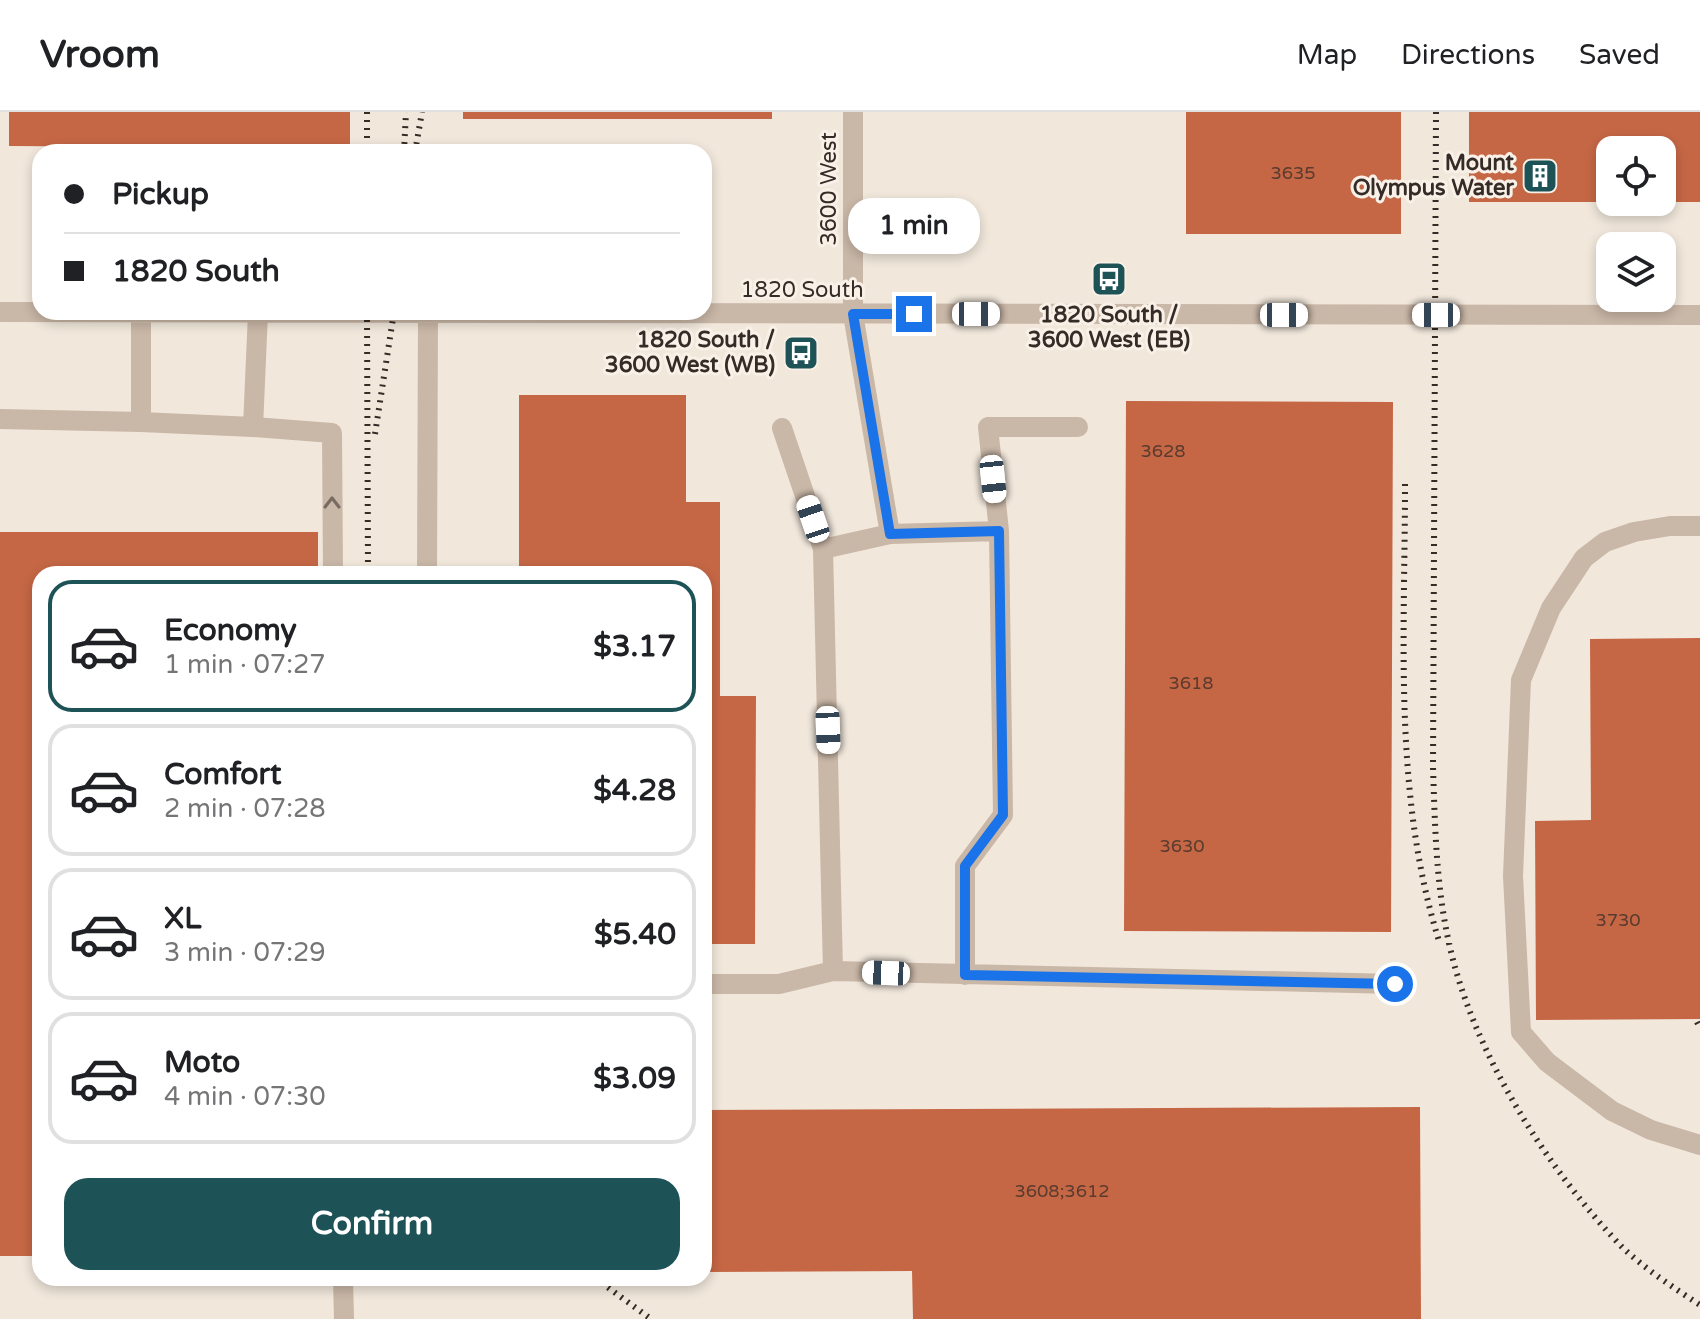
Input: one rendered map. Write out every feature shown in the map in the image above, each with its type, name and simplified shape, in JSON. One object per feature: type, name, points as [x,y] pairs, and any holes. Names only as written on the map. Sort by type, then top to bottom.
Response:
[{"type":"street","name":"3600 West","points":[[853,112],[853,314],[890,534]]},
{"type":"street","name":"1820 South","points":[[0,312],[32,312]]},
{"type":"street","name":"1820 South","points":[[712,314],[1700,315]]},
{"type":"street","points":[[141,320],[141,422]]},
{"type":"street","points":[[253,427],[258,320]]},
{"type":"street","points":[[427,566],[428,320]]},
{"type":"street","points":[[0,419],[141,422],[332,433],[333,566]]},
{"type":"street","points":[[965,975],[965,866],[1003,815],[999,531],[988,427],[1078,427]]},
{"type":"street","points":[[782,428],[823,549],[833,971]]},
{"type":"street","points":[[1700,526],[1670,526],[1634,532],[1605,542],[1584,558],[1551,608],[1521,680],[1513,876],[1521,1032],[1547,1062],[1612,1111],[1651,1130],[1700,1145]]},
{"type":"street","points":[[823,549],[890,534],[999,531]]},
{"type":"street","points":[[712,984],[779,984],[833,971],[1395,984]]},
{"type":"street","points":[[343,1286],[344,1319]]},
{"type":"building","points":[[9,112],[350,112],[350,144],[9,146]]},
{"type":"building","points":[[463,112],[772,112],[772,119],[463,119]]},
{"type":"building","points":[[1186,112],[1401,112],[1401,234],[1186,234]]},
{"type":"building","name":"Mount Olympus Water","points":[[1469,112],[1700,112],[1700,202],[1676,202],[1676,136],[1596,136],[1596,202],[1469,202]]},
{"type":"building","points":[[519,395],[686,395],[686,502],[720,502],[720,696],[756,696],[755,944],[712,944],[712,566],[519,566]]},
{"type":"building","points":[[1126,401],[1393,402],[1391,932],[1124,931]]},
{"type":"building","points":[[0,532],[318,532],[318,566],[32,566],[32,1256],[0,1256]]},
{"type":"building","points":[[1700,638],[1700,1019],[1536,1020],[1535,821],[1591,820],[1590,639]]},
{"type":"building","points":[[1420,1107],[1421,1319],[913,1319],[912,1271],[712,1272],[712,1110]]},
{"type":"railway","points":[[367,112],[367,144]]},
{"type":"railway","points":[[404,144],[406,112]]},
{"type":"railway","points":[[416,144],[422,112]]},
{"type":"railway","points":[[1436,112],[1433,767],[1439,877],[1449,943],[1475,1025],[1516,1106],[1540,1144],[1566,1181],[1622,1247],[1650,1271],[1700,1305]]},
{"type":"railway","points":[[367,320],[368,566]]},
{"type":"railway","points":[[375,434],[393,320]]},
{"type":"railway","points":[[1405,484],[1404,657],[1408,772],[1424,885],[1439,941]]},
{"type":"railway","points":[[1697,1022],[1700,1028]]},
{"type":"railway","points":[[606,1286],[651,1319]]},
{"type":"place","name":"Mount Olympus Water","points":[[1540,176]]},
{"type":"place","name":"1820 South / 3600 West (EB)","points":[[1109,279]]},
{"type":"place","name":"1820 South / 3600 West (WB)","points":[[801,353]]},
{"type":"route","points":[[914,314],[853,314],[890,534],[999,531],[1003,815],[965,866],[965,975],[1395,984]]}]
